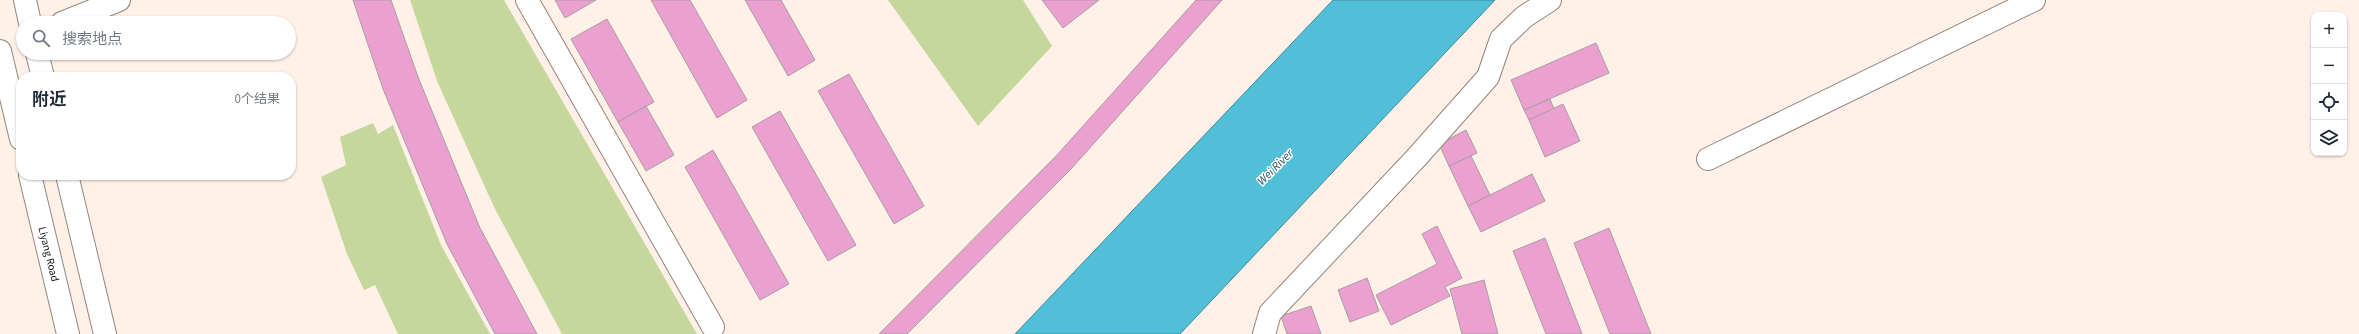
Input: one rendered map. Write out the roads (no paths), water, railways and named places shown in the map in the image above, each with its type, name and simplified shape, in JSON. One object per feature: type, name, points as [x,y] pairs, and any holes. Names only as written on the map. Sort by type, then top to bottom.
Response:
[{"type":"street","points":[[25,0],[28,16]]},
{"type":"street","points":[[79,16],[119,0]]},
{"type":"street","points":[[527,0],[713,326]]},
{"type":"street","points":[[1264,334],[1270,313],[1417,157],[1488,77],[1501,39],[1524,17],[1550,0]]},
{"type":"street","points":[[1708,159],[2034,0]]},
{"type":"street","points":[[0,51],[16,118]]},
{"type":"street","points":[[39,60],[42,72]]},
{"type":"street","name":"Liyang Road","points":[[31,180],[68,334]]},
{"type":"street","points":[[68,180],[105,334]]},
{"type":"water","name":"Wei River","points":[[1333,0],[1495,0],[1180,334],[1015,334]]}]
